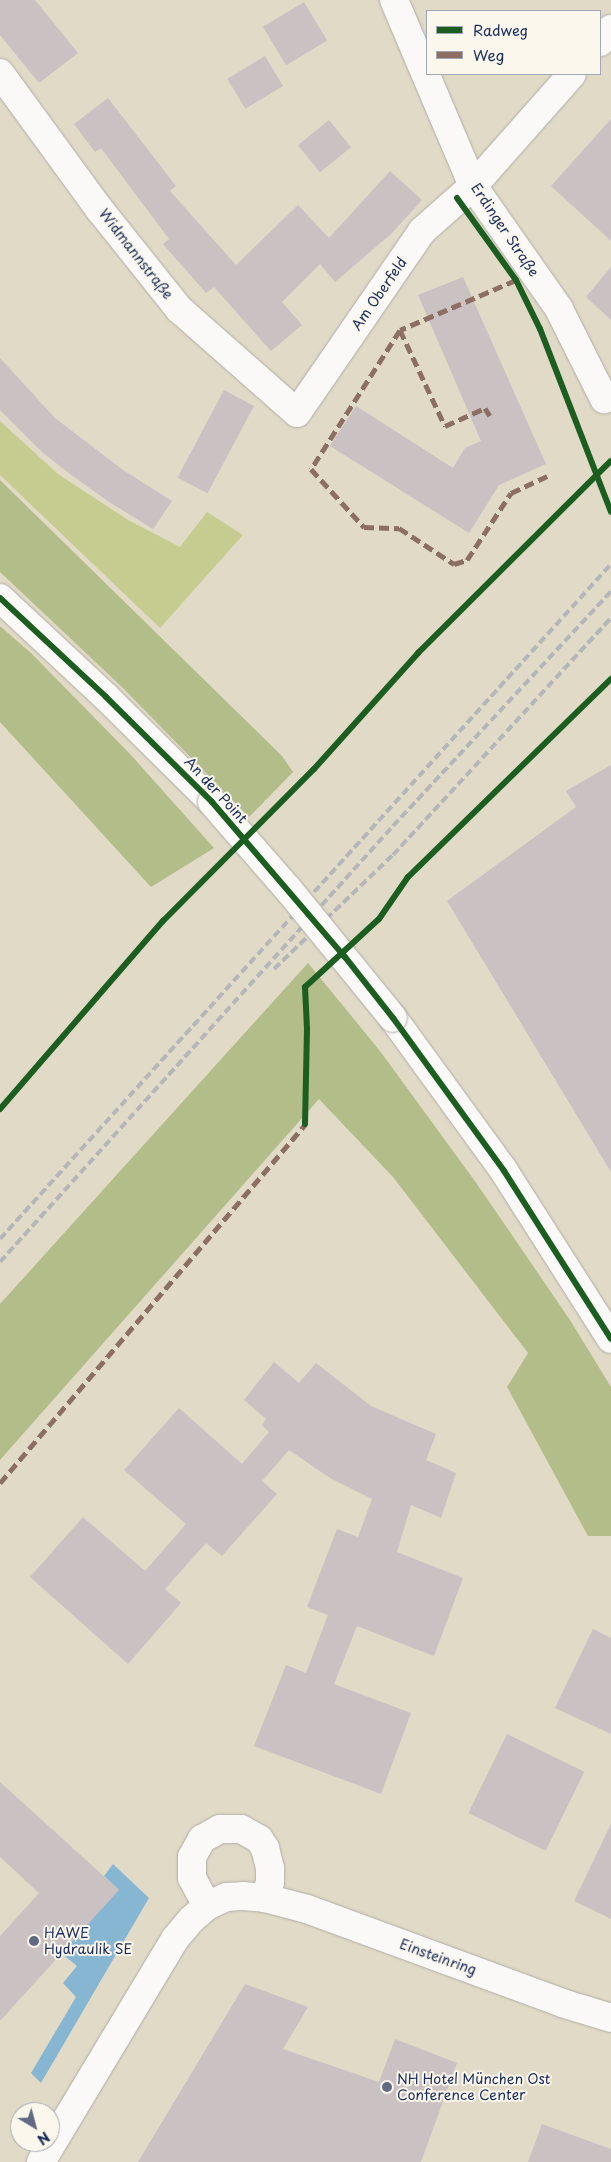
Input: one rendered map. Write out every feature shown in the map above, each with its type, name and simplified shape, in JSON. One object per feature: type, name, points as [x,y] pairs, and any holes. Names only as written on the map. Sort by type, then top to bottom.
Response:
[{"type":"street","name":"Erdinger Straße","points":[[394,0],[473,186],[559,309],[604,399]]},
{"type":"street","points":[[601,41],[611,29]]},
{"type":"street","name":"Widmannstraße","points":[[0,73],[111,224],[179,308],[297,413]]},
{"type":"street","name":"Am Oberfeld","points":[[297,413],[422,231],[473,186],[571,75]]},
{"type":"street","name":"An der Point","points":[[0,598],[106,697],[212,802],[288,888],[393,1018],[504,1171],[611,1339]]},
{"type":"street","points":[[208,1906],[192,1878],[192,1857],[202,1839],[220,1828],[231,1827],[246,1831],[259,1840],[265,1848],[270,1868],[270,1882],[265,1898]]},
{"type":"street","name":"Einsteinring","points":[[41,2162],[175,1939],[192,1919],[208,1906],[226,1897],[265,1898],[307,1908],[562,2003],[611,2018]]},
{"type":"green space","points":[[0,421],[58,474],[128,520],[180,547],[207,512],[243,535],[160,628],[0,475]]},
{"type":"green space","points":[[0,480],[282,756],[293,772],[249,817],[124,689],[0,572]]},
{"type":"green space","points":[[0,626],[31,653],[130,754],[214,848],[151,887],[0,722]]},
{"type":"green space","points":[[308,963],[380,1051],[477,1184],[570,1320],[611,1387],[611,1536],[588,1536],[507,1387],[528,1353],[393,1177],[319,1099],[0,1460],[0,1304]]},
{"type":"water","points":[[113,1864],[149,1898],[41,2083],[31,2073],[76,1997],[63,1983],[77,1966],[61,1953],[118,1889],[104,1876]]},
{"type":"building","points":[[0,0],[35,0],[78,53],[39,83],[0,35]]},
{"type":"building","points":[[304,2],[327,41],[286,65],[263,27]]},
{"type":"building","points":[[265,56],[283,86],[245,109],[227,79]]},
{"type":"building","points":[[108,98],[176,186],[170,191],[236,265],[298,205],[329,238],[390,171],[422,200],[391,234],[335,282],[320,264],[282,302],[302,325],[271,351],[214,287],[206,293],[163,244],[169,239],[101,148],[95,152],[74,124]]},
{"type":"building","points":[[611,119],[611,241],[551,186]]},
{"type":"building","points":[[329,120],[351,147],[320,172],[298,145]]},
{"type":"building","points":[[611,267],[611,320],[586,297]]},
{"type":"building","points":[[463,277],[546,464],[499,485],[469,533],[330,446],[356,406],[453,468],[465,448],[481,441],[418,295]]},
{"type":"building","points":[[0,358],[55,418],[123,470],[172,501],[153,529],[109,502],[66,471],[42,452],[0,410]]},
{"type":"building","points":[[224,390],[254,406],[208,493],[178,477]]},
{"type":"building","points":[[611,765],[611,1172],[447,901],[576,807],[566,791]]},
{"type":"building","points":[[274,1362],[299,1383],[316,1363],[371,1406],[436,1434],[426,1460],[456,1473],[441,1518],[411,1505],[397,1552],[463,1578],[434,1656],[357,1626],[334,1684],[411,1713],[381,1794],[254,1746],[286,1665],[306,1673],[328,1615],[307,1607],[337,1529],[358,1537],[372,1499],[330,1478],[289,1450],[262,1481],[277,1494],[222,1556],[206,1543],[165,1589],[181,1603],[128,1664],[30,1577],[83,1517],[145,1571],[186,1524],[124,1470],[179,1408],[242,1464],[269,1432],[262,1425],[266,1419],[244,1400]]},
{"type":"building","points":[[593,1629],[611,1638],[611,1734],[555,1708]]},
{"type":"building","points":[[507,1734],[584,1772],[546,1851],[468,1813]]},
{"type":"building","points":[[0,1782],[119,1890],[0,2021],[0,1936],[39,1893],[0,1857]]},
{"type":"building","points":[[611,1824],[611,1919],[574,1901]]},
{"type":"building","points":[[245,1984],[308,2007],[283,2049],[379,2082],[395,2039],[457,2063],[421,2162],[138,2162]]},
{"type":"building","points":[[542,2124],[611,2149],[611,2162],[528,2162]]},
{"type":"railway","points":[[0,1239],[611,564]]},
{"type":"railway","points":[[0,1262],[393,826],[611,591]]},
{"type":"railway","points":[[274,969],[393,855],[611,618]]},
{"type":"marked path","points":[[516,280],[400,330],[311,469],[364,527],[399,528],[454,564],[467,560],[511,493],[547,476]]},
{"type":"marked path","points":[[400,330],[445,426],[485,408],[490,416]]},
{"type":"marked path","points":[[0,1483],[305,1124],[305,1120]]},
{"type":"cycle path","points":[[457,198],[516,280],[540,329],[611,512]]},
{"type":"cycle path","points":[[0,1109],[163,921],[314,769],[418,653],[611,461]]},
{"type":"cycle path","points":[[0,598],[106,697],[212,802],[345,957],[393,1018],[504,1171],[611,1339]]},
{"type":"cycle path","points":[[305,1124],[307,1029],[305,987],[379,919],[408,877],[611,679]]},
{"type":"place","name":"HAWE Hydraulik SE","points":[[34,1941]]},
{"type":"place","name":"NH Hotel München Ost Conference Center","points":[[387,2087]]}]
